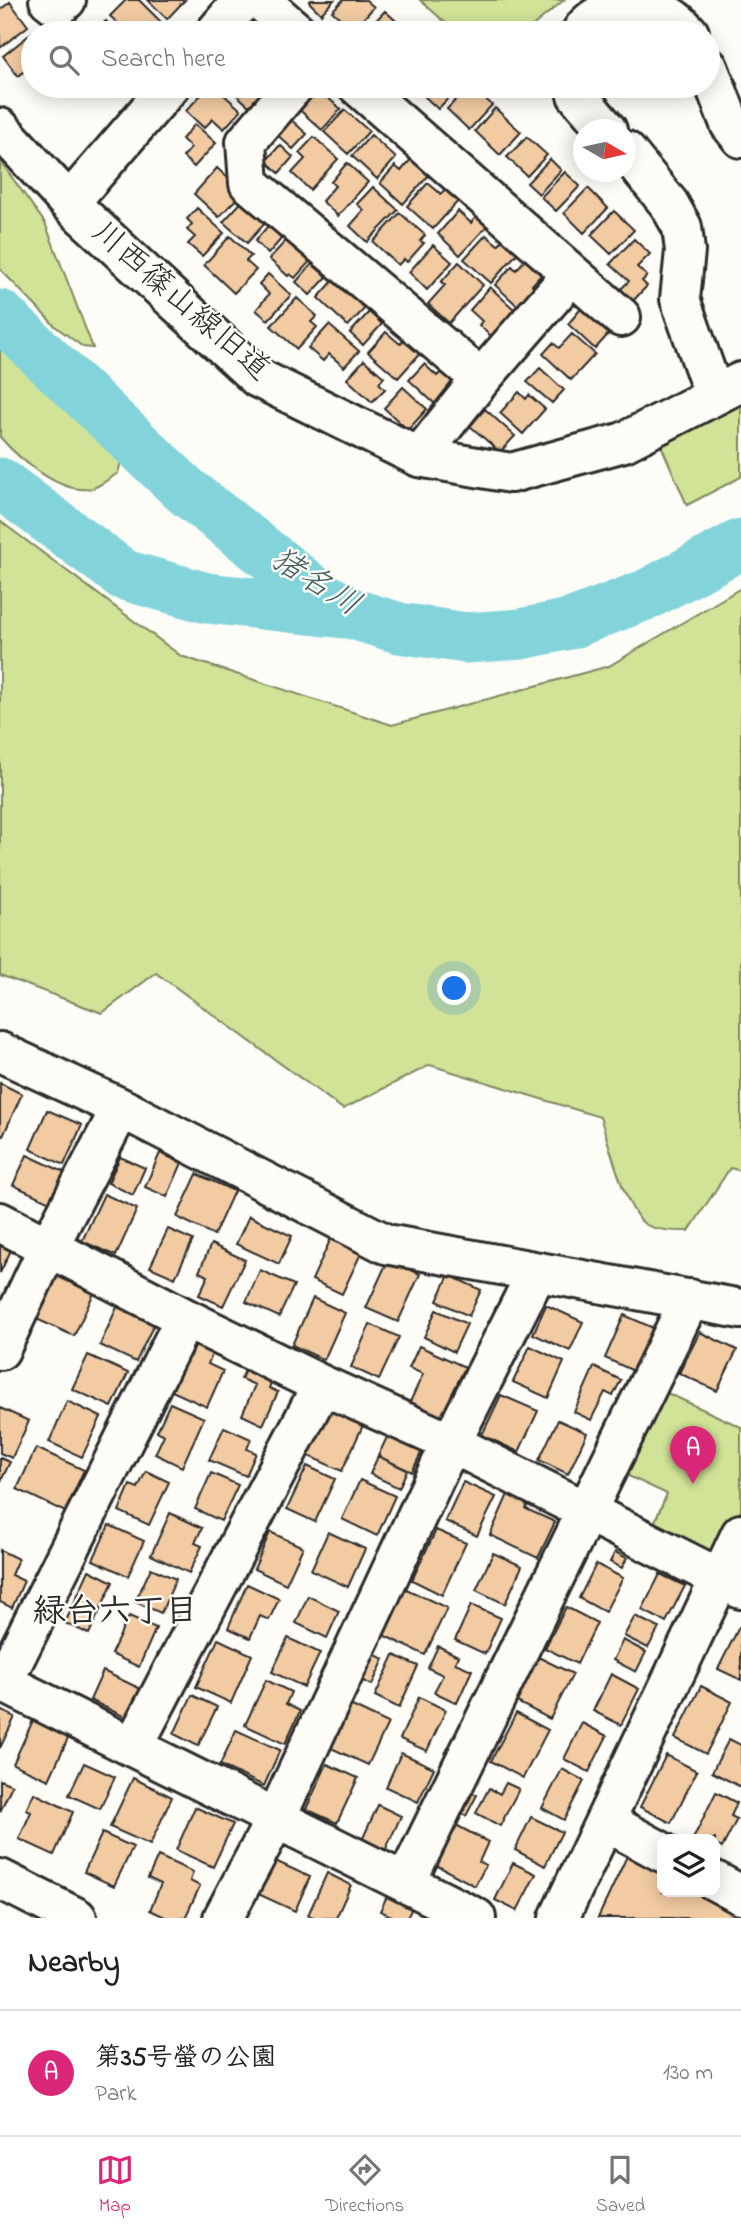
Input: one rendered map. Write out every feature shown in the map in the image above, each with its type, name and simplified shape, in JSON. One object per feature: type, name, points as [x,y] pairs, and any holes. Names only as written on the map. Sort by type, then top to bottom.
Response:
[{"type":"street","points":[[49,0],[58,8],[66,0]]},
{"type":"street","points":[[225,21],[243,0]]},
{"type":"street","points":[[260,0],[284,21]]},
{"type":"street","points":[[591,21],[625,1],[645,0],[678,21]]},
{"type":"street","points":[[69,203],[160,98]]},
{"type":"street","points":[[284,98],[246,142],[248,183],[481,379]]},
{"type":"street","points":[[372,98],[621,317]]},
{"type":"street","points":[[580,98],[598,119]]},
{"type":"street","points":[[720,98],[730,124],[741,138]]},
{"type":"street","name":"川西篠山線旧道","points":[[0,128],[69,203],[258,378],[419,457],[511,473],[624,442],[727,388]]},
{"type":"street","points":[[636,164],[669,204],[682,227],[685,251],[680,299],[727,388]]},
{"type":"street","points":[[419,457],[481,379],[572,274]]},
{"type":"street","points":[[0,1052],[121,1108],[386,1244],[741,1309]]},
{"type":"street","points":[[0,1350],[49,1246],[121,1108]]},
{"type":"street","points":[[0,1222],[185,1318],[322,1385],[451,1443],[731,1583]]},
{"type":"street","points":[[223,1918],[276,1818],[451,1443],[537,1272]]},
{"type":"street","points":[[406,1882],[690,1299]]},
{"type":"street","points":[[185,1318],[1,1682],[476,1918]]},
{"type":"street","points":[[133,1747],[322,1385]]},
{"type":"street","points":[[559,1918],[605,1821],[731,1583],[741,1534]]},
{"type":"street","points":[[605,1821],[657,1849]]},
{"type":"street","points":[[0,1880],[77,1918]]},
{"type":"green space","points":[[420,0],[564,0],[539,21],[444,21]]},
{"type":"green space","points":[[0,161],[45,223],[93,348],[83,347],[55,326],[0,269]]},
{"type":"green space","points":[[0,328],[100,423],[121,462],[118,473],[89,489],[65,486],[28,464],[0,437]]},
{"type":"green space","points":[[741,403],[741,477],[687,505],[660,443]]},
{"type":"green space","points":[[0,521],[181,656],[392,725],[609,666],[741,588],[741,1171],[730,1168],[689,1231],[655,1228],[638,1217],[624,1191],[600,1117],[430,1065],[343,1109],[156,973],[102,1013],[0,975]]},
{"type":"green space","points":[[663,1391],[741,1427],[741,1510],[718,1561],[651,1530],[667,1494],[624,1474]]},
{"type":"building","points":[[126,0],[139,0],[160,21],[115,21],[110,16]]},
{"type":"building","points":[[148,0],[185,0],[167,19]]},
{"type":"building","points":[[334,0],[321,14],[309,2]]},
{"type":"building","points":[[343,0],[366,0],[374,7],[361,21],[343,21],[332,11]]},
{"type":"building","points":[[10,2],[24,21],[21,21],[21,32],[0,48],[0,10]]},
{"type":"building","points":[[385,11],[396,21],[375,21]]},
{"type":"building","points":[[21,42],[21,74],[18,76],[3,56]]},
{"type":"building","points":[[198,98],[228,98],[241,110],[224,129],[213,119],[204,128],[186,111]]},
{"type":"building","points":[[240,98],[258,98],[250,107]]},
{"type":"building","points":[[300,98],[328,98],[341,109],[322,130],[294,105]]},
{"type":"building","points":[[426,98],[449,98],[438,109]]},
{"type":"building","points":[[458,98],[485,98],[492,105],[469,130],[447,109]]},
{"type":"building","points":[[495,108],[521,132],[500,155],[475,131]]},
{"type":"building","points":[[345,110],[369,131],[348,154],[324,132]]},
{"type":"building","points":[[288,117],[307,134],[293,149],[274,132]]},
{"type":"building","points":[[195,124],[216,143],[194,167],[183,157],[191,148],[182,139]]},
{"type":"building","points":[[371,135],[396,158],[377,179],[352,156]]},
{"type":"building","points":[[314,137],[338,159],[310,190],[292,173],[305,159],[299,153]]},
{"type":"building","points":[[527,137],[547,155],[527,176],[507,157]]},
{"type":"building","points":[[280,145],[293,157],[279,173],[266,161]]},
{"type":"building","points":[[412,158],[430,174],[403,204],[380,183],[395,166],[401,171]]},
{"type":"building","points":[[550,159],[561,170],[539,194],[527,183]]},
{"type":"building","points":[[347,163],[368,182],[338,216],[322,201],[335,186],[331,182]]},
{"type":"building","points":[[217,168],[243,192],[219,217],[194,194]]},
{"type":"building","points":[[565,172],[580,186],[556,211],[541,197]]},
{"type":"building","points":[[428,183],[441,194],[445,189],[458,201],[433,229],[407,206]]},
{"type":"building","points":[[373,187],[398,210],[367,242],[350,226],[364,210],[357,204]]},
{"type":"building","points":[[588,188],[608,208],[584,233],[564,213]]},
{"type":"building","points":[[247,196],[267,221],[247,243],[223,222]]},
{"type":"building","points":[[197,208],[224,233],[202,256],[188,244],[195,237],[187,230],[192,224],[187,219]]},
{"type":"building","points":[[458,211],[471,223],[479,213],[490,223],[460,255],[438,234]]},
{"type":"building","points":[[614,211],[634,230],[611,254],[591,235]]},
{"type":"building","points":[[400,213],[425,235],[420,241],[424,243],[407,262],[404,259],[398,265],[373,242]]},
{"type":"building","points":[[275,218],[289,230],[268,254],[255,241]]},
{"type":"building","points":[[293,233],[312,259],[295,278],[290,274],[288,276],[269,259]]},
{"type":"building","points":[[486,235],[498,245],[504,238],[519,251],[491,283],[464,259]]},
{"type":"building","points":[[230,236],[251,256],[246,261],[256,270],[234,293],[204,265]]},
{"type":"building","points":[[634,239],[650,254],[637,267],[647,276],[642,281],[647,286],[631,303],[619,291],[629,281],[610,264]]},
{"type":"building","points":[[433,245],[452,262],[427,290],[409,272]]},
{"type":"building","points":[[525,260],[541,275],[532,285],[537,289],[520,308],[495,285],[512,266],[516,270]]},
{"type":"building","points":[[459,262],[483,285],[449,323],[428,304],[445,285],[441,282]]},
{"type":"building","points":[[312,264],[327,277],[310,295],[296,282]]},
{"type":"building","points":[[268,274],[291,295],[268,320],[256,310],[269,294],[259,284]]},
{"type":"building","points":[[333,281],[346,293],[352,287],[370,303],[348,326],[318,298]]},
{"type":"building","points":[[490,287],[516,311],[492,337],[479,325],[482,321],[470,310]]},
{"type":"building","points":[[297,298],[317,316],[311,322],[317,327],[297,349],[271,326]]},
{"type":"building","points":[[585,304],[613,329],[595,349],[568,324]]},
{"type":"building","points":[[369,312],[382,324],[363,345],[350,333]]},
{"type":"building","points":[[329,325],[359,351],[344,367],[329,354],[323,361],[308,348]]},
{"type":"building","points":[[386,332],[400,344],[408,336],[423,350],[398,378],[368,352]]},
{"type":"building","points":[[572,334],[595,354],[571,380],[543,354],[553,343],[559,348]]},
{"type":"building","points":[[364,360],[384,377],[379,383],[385,389],[372,402],[347,379]]},
{"type":"building","points":[[424,364],[437,376],[443,370],[456,381],[435,404],[409,380]]},
{"type":"building","points":[[540,368],[564,390],[552,403],[527,382]]},
{"type":"building","points":[[403,387],[427,409],[408,430],[384,408]]},
{"type":"building","points":[[519,392],[526,399],[529,395],[545,409],[523,434],[500,413]]},
{"type":"building","points":[[485,409],[515,436],[500,452],[470,426]]},
{"type":"building","points":[[0,1083],[22,1094],[3,1136],[0,1134]]},
{"type":"building","points":[[47,1110],[82,1125],[64,1165],[30,1149]]},
{"type":"building","points":[[160,1153],[182,1163],[167,1197],[145,1187]]},
{"type":"building","points":[[27,1155],[66,1173],[52,1203],[13,1185]]},
{"type":"building","points":[[120,1157],[145,1168],[133,1195],[108,1183]]},
{"type":"building","points":[[197,1174],[234,1191],[214,1235],[177,1217]]},
{"type":"building","points":[[104,1194],[137,1209],[116,1256],[82,1241]]},
{"type":"building","points":[[249,1216],[292,1236],[279,1264],[236,1244]]},
{"type":"building","points":[[168,1229],[193,1240],[175,1278],[150,1267]]},
{"type":"building","points":[[331,1238],[362,1251],[342,1294],[312,1280]]},
{"type":"building","points":[[0,1241],[13,1246],[0,1273]]},
{"type":"building","points":[[211,1244],[245,1260],[223,1306],[199,1295],[208,1276],[199,1272]]},
{"type":"building","points":[[388,1260],[420,1274],[398,1322],[366,1308]]},
{"type":"building","points":[[260,1270],[294,1285],[279,1317],[246,1302]]},
{"type":"building","points":[[52,1274],[94,1293],[74,1336],[32,1317]]},
{"type":"building","points":[[449,1275],[481,1290],[469,1316],[437,1301]]},
{"type":"building","points":[[313,1298],[345,1313],[324,1360],[292,1345]]},
{"type":"building","points":[[546,1305],[583,1322],[570,1351],[533,1334]]},
{"type":"building","points":[[117,1307],[154,1324],[136,1362],[100,1345]]},
{"type":"building","points":[[436,1310],[467,1324],[454,1352],[424,1337]]},
{"type":"building","points":[[624,1315],[658,1330],[638,1373],[605,1358]]},
{"type":"building","points":[[370,1324],[399,1337],[379,1380],[351,1367]]},
{"type":"building","points":[[700,1332],[737,1350],[717,1391],[679,1373]]},
{"type":"building","points":[[197,1342],[214,1349],[208,1364],[223,1371],[207,1407],[172,1391]]},
{"type":"building","points":[[419,1346],[465,1367],[441,1419],[409,1404],[423,1374],[409,1368]]},
{"type":"building","points":[[530,1346],[564,1362],[548,1398],[513,1382]]},
{"type":"building","points":[[88,1355],[128,1373],[112,1407],[72,1389]]},
{"type":"building","points":[[248,1363],[274,1375],[269,1388],[278,1392],[263,1425],[242,1415],[255,1385],[241,1379]]},
{"type":"building","points":[[594,1367],[621,1380],[613,1396],[605,1392],[591,1420],[574,1412]]},
{"type":"building","points":[[501,1395],[538,1411],[519,1452],[482,1435]]},
{"type":"building","points":[[67,1401],[101,1417],[82,1457],[49,1442]]},
{"type":"building","points":[[170,1403],[204,1418],[182,1467],[155,1454],[164,1435],[157,1431]]},
{"type":"building","points":[[326,1403],[365,1421],[342,1471],[302,1453]]},
{"type":"building","points":[[0,1408],[29,1421],[12,1458],[0,1453]]},
{"type":"building","points":[[558,1420],[587,1433],[568,1474],[539,1460]]},
{"type":"building","points":[[224,1427],[251,1439],[247,1449],[256,1453],[246,1476],[209,1460]]},
{"type":"building","points":[[388,1435],[422,1451],[412,1472],[378,1456]]},
{"type":"building","points":[[36,1448],[84,1470],[65,1512],[17,1489]]},
{"type":"building","points":[[378,1456],[407,1470],[399,1488],[370,1474]]},
{"type":"building","points":[[0,1458],[10,1462],[0,1483]]},
{"type":"building","points":[[307,1466],[335,1479],[315,1522],[287,1509]]},
{"type":"building","points":[[146,1471],[169,1482],[149,1525],[119,1511],[130,1485],[138,1488]]},
{"type":"building","points":[[211,1473],[238,1485],[221,1521],[195,1509]]},
{"type":"building","points":[[360,1480],[395,1496],[377,1536],[342,1519]]},
{"type":"building","points":[[463,1482],[496,1497],[477,1536],[445,1521]]},
{"type":"building","points":[[509,1492],[529,1501],[526,1509],[555,1522],[538,1558],[490,1535]]},
{"type":"building","points":[[170,1513],[202,1528],[195,1543],[202,1546],[189,1573],[151,1555]]},
{"type":"building","points":[[109,1525],[144,1541],[128,1576],[93,1560]]},
{"type":"building","points":[[436,1530],[466,1543],[442,1595],[412,1580]]},
{"type":"building","points":[[270,1532],[303,1547],[286,1584],[254,1569]]},
{"type":"building","points":[[328,1532],[365,1549],[348,1587],[311,1570]]},
{"type":"building","points":[[0,1550],[18,1559],[11,1575],[24,1581],[12,1608],[0,1602]]},
{"type":"building","points":[[615,1552],[627,1558],[622,1568],[610,1562]]},
{"type":"building","points":[[493,1553],[522,1566],[505,1604],[476,1590]]},
{"type":"building","points":[[596,1564],[623,1578],[605,1612],[579,1598]]},
{"type":"building","points":[[151,1568],[176,1579],[161,1613],[135,1602]]},
{"type":"building","points":[[89,1570],[113,1582],[89,1634],[65,1623]]},
{"type":"building","points":[[660,1574],[685,1586],[666,1622],[642,1610]]},
{"type":"building","points":[[247,1584],[279,1599],[269,1620],[260,1616],[250,1638],[228,1628]]},
{"type":"building","points":[[404,1588],[447,1608],[425,1655],[383,1635]]},
{"type":"building","points":[[308,1596],[339,1611],[327,1638],[296,1623]]},
{"type":"building","points":[[471,1605],[501,1618],[485,1654],[455,1640]]},
{"type":"building","points":[[566,1607],[597,1623],[577,1664],[545,1648]]},
{"type":"building","points":[[129,1616],[156,1628],[139,1667],[111,1654]]},
{"type":"building","points":[[635,1616],[659,1628],[648,1648],[624,1636]]},
{"type":"building","points":[[739,1627],[741,1628],[741,1680],[718,1669]]},
{"type":"building","points":[[288,1638],[320,1653],[304,1687],[272,1672]]},
{"type":"building","points":[[218,1639],[252,1655],[231,1703],[196,1687]]},
{"type":"building","points":[[623,1640],[646,1652],[636,1672],[613,1660]]},
{"type":"building","points":[[438,1646],[458,1656],[455,1663],[472,1670],[457,1703],[434,1692],[443,1675],[428,1668]]},
{"type":"building","points":[[365,1650],[384,1659],[372,1685],[352,1676]]},
{"type":"building","points":[[394,1655],[418,1666],[399,1708],[375,1696]]},
{"type":"building","points":[[536,1656],[573,1674],[550,1719],[513,1700]]},
{"type":"building","points":[[103,1671],[141,1689],[127,1718],[90,1700]]},
{"type":"building","points":[[611,1674],[639,1689],[621,1725],[593,1711]]},
{"type":"building","points":[[266,1680],[291,1692],[286,1704],[300,1711],[285,1744],[245,1725]]},
{"type":"building","points":[[701,1686],[732,1702],[706,1754],[675,1738]]},
{"type":"building","points":[[192,1695],[217,1707],[198,1746],[174,1734]]},
{"type":"building","points":[[419,1697],[446,1710],[427,1751],[400,1739]]},
{"type":"building","points":[[350,1705],[388,1723],[368,1765],[331,1748]]},
{"type":"building","points":[[0,1710],[15,1717],[0,1748]]},
{"type":"building","points":[[516,1713],[548,1730],[523,1778],[491,1761]]},
{"type":"building","points":[[34,1718],[70,1734],[49,1780],[13,1764]]},
{"type":"building","points":[[582,1723],[607,1736],[589,1772],[564,1759]]},
{"type":"building","points":[[236,1730],[280,1750],[264,1786],[220,1765]]},
{"type":"building","points":[[729,1739],[741,1745],[741,1787],[712,1772]]},
{"type":"building","points":[[401,1753],[434,1768],[418,1802],[386,1787]]},
{"type":"building","points":[[666,1755],[697,1771],[671,1823],[640,1807]]},
{"type":"building","points":[[84,1763],[115,1777],[100,1809],[69,1795]]},
{"type":"building","points":[[327,1764],[358,1778],[337,1823],[306,1809]]},
{"type":"building","points":[[562,1769],[584,1781],[564,1820],[542,1808]]},
{"type":"building","points":[[133,1778],[172,1797],[150,1845],[110,1827]]},
{"type":"building","points":[[0,1780],[12,1785],[0,1812]]},
{"type":"building","points":[[506,1783],[519,1789],[500,1826],[476,1813],[489,1788],[500,1794]]},
{"type":"building","points":[[464,1789],[477,1795],[466,1816],[453,1810]]},
{"type":"building","points":[[716,1792],[737,1803],[731,1816],[737,1819],[722,1848],[720,1834],[695,1834]]},
{"type":"building","points":[[34,1793],[73,1812],[54,1855],[19,1839],[31,1812],[26,1810]]},
{"type":"building","points":[[378,1805],[401,1816],[385,1851],[362,1840]]},
{"type":"building","points":[[195,1807],[233,1824],[213,1867],[176,1850]]},
{"type":"building","points":[[531,1817],[562,1832],[545,1866],[515,1850]]},
{"type":"building","points":[[456,1825],[488,1842],[479,1862],[486,1865],[475,1886],[436,1865]]},
{"type":"building","points":[[102,1833],[133,1847],[114,1886],[84,1872]]},
{"type":"building","points":[[158,1856],[193,1872],[190,1881],[200,1886],[185,1918],[167,1918],[150,1910],[161,1884],[148,1878]]},
{"type":"building","points":[[627,1856],[657,1870],[657,1897],[715,1897],[741,1909],[741,1918],[598,1918]]},
{"type":"building","points":[[271,1859],[310,1877],[295,1911],[256,1893]]},
{"type":"building","points":[[513,1863],[536,1874],[517,1911],[495,1900]]},
{"type":"building","points":[[327,1873],[351,1885],[336,1918],[316,1918],[308,1915]]},
{"type":"building","points":[[388,1894],[413,1906],[407,1918],[396,1918],[380,1911]]},
{"type":"waterway","name":"猪名川","points":[[0,315],[186,491],[319,595],[353,614],[399,628],[466,638],[521,634],[570,624],[648,594],[741,544]]},
{"type":"waterway","points":[[0,483],[124,575],[207,598],[344,613]]},
{"type":"place","name":"第35号螢の公園","points":[[693,1484]]},
{"type":"district","name":"緑台六丁目","points":[[115,1613]]}]
